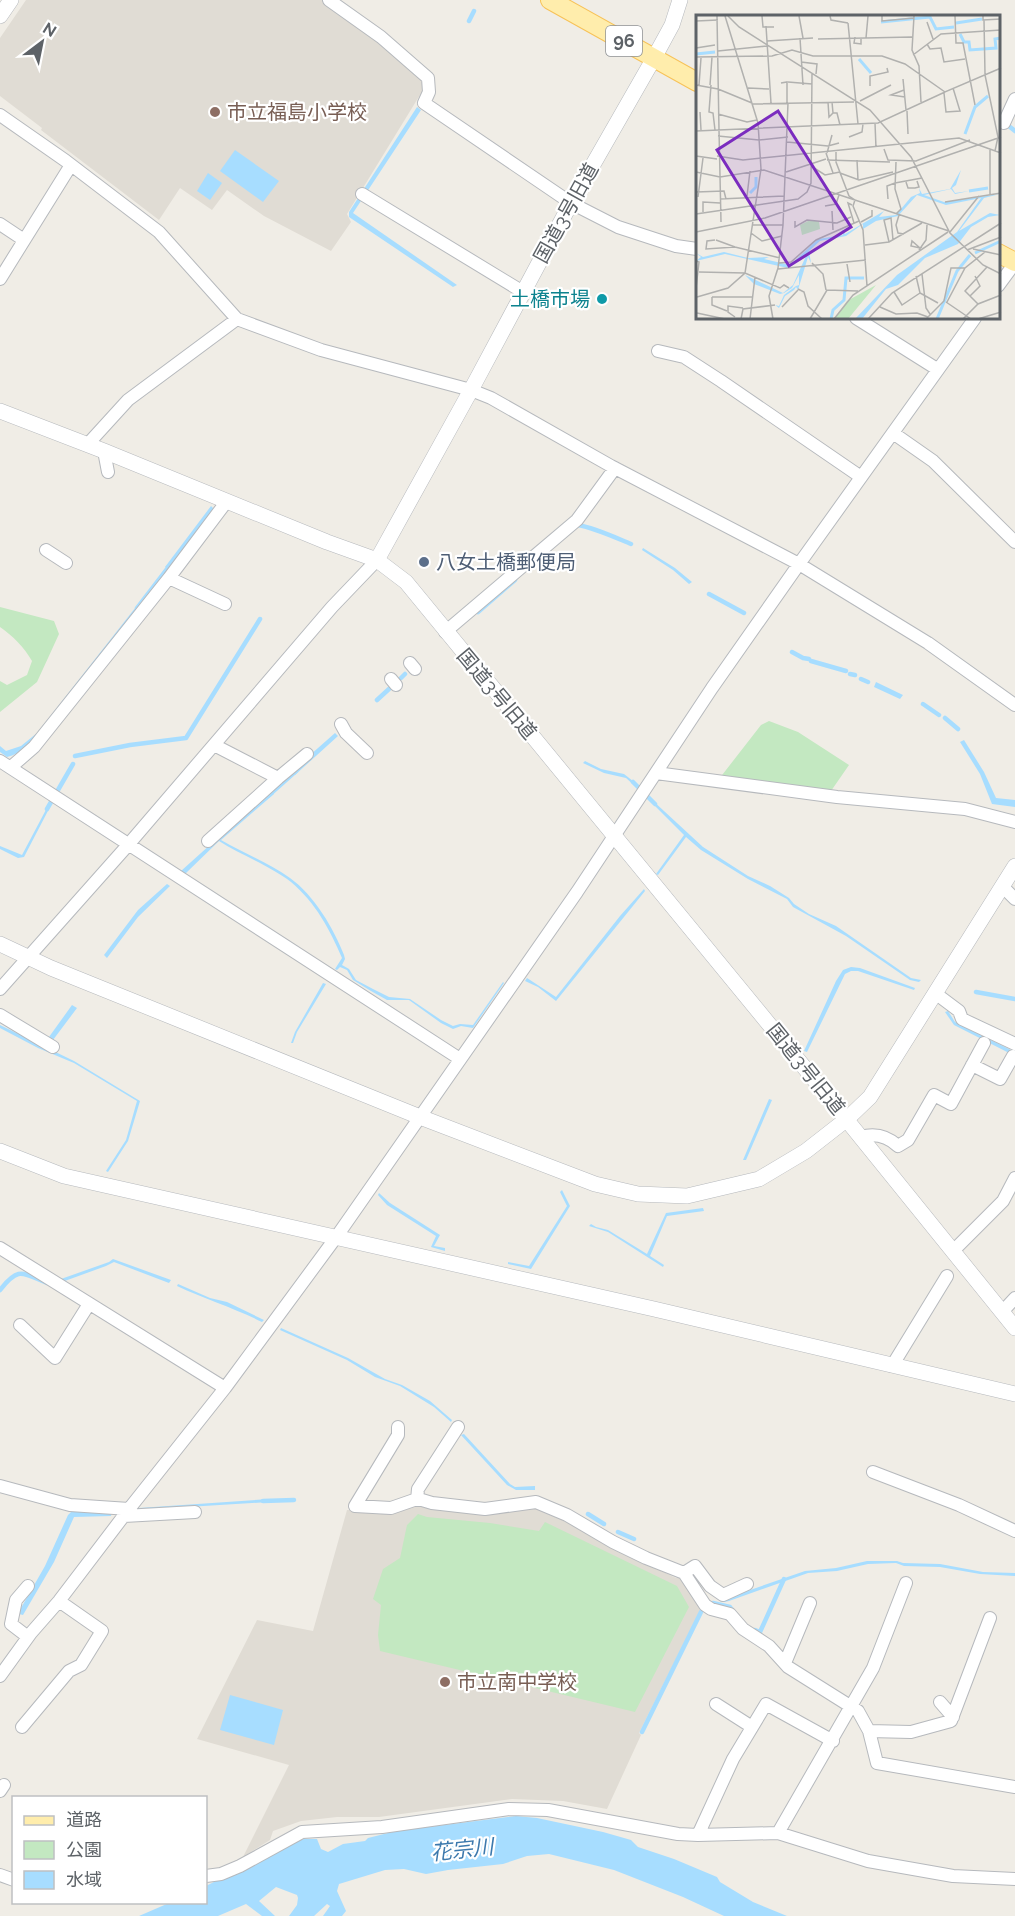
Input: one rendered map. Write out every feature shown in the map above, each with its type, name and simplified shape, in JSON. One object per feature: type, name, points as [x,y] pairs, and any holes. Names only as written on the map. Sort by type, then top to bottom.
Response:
[{"type":"main road","name":"96","points":[[550,0],[696,81]]},
{"type":"main road","points":[[1000,254],[1015,263]]},
{"type":"street","points":[[0,16],[11,0]]},
{"type":"street","points":[[329,0],[381,37],[428,78],[429,92],[423,103],[572,202],[618,227],[676,246],[696,249]]},
{"type":"street","name":"国道3号旧道","points":[[680,0],[672,25],[572,202],[377,560],[406,582],[847,1119],[1015,1328]]},
{"type":"street","points":[[1006,116],[1015,99]]},
{"type":"street","points":[[0,115],[71,165],[159,232],[237,319],[321,350],[471,390],[491,398],[615,468],[799,564],[928,643],[1015,705]]},
{"type":"street","points":[[0,279],[71,165]]},
{"type":"street","points":[[362,194],[523,292]]},
{"type":"street","points":[[0,224],[24,240]]},
{"type":"street","points":[[1000,285],[1015,263]]},
{"type":"street","points":[[87,445],[128,400],[237,319]]},
{"type":"street","points":[[859,320],[937,369]]},
{"type":"street","points":[[0,1676],[28,1637],[59,1601],[126,1512],[225,1388],[337,1236],[577,892],[712,688],[974,320]]},
{"type":"street","points":[[658,351],[684,357],[861,477]]},
{"type":"street","points":[[0,411],[377,560],[332,607],[128,845],[0,989]]},
{"type":"street","points":[[893,433],[933,461],[1015,542]]},
{"type":"street","points":[[104,451],[108,472]]},
{"type":"street","points":[[445,632],[577,520],[615,468]]},
{"type":"street","points":[[226,501],[170,578],[34,747],[6,764],[460,1059]]},
{"type":"street","points":[[46,550],[66,563]]},
{"type":"street","points":[[170,578],[225,604]]},
{"type":"street","points":[[341,724],[346,733],[367,753]]},
{"type":"street","points":[[214,745],[278,778]]},
{"type":"street","points":[[208,841],[307,754]]},
{"type":"street","points":[[656,773],[837,797],[965,809],[1015,822]]},
{"type":"street","points":[[0,944],[420,1117],[595,1184],[638,1194],[687,1196],[759,1179],[806,1152],[870,1097],[1015,866]]},
{"type":"street","points":[[1002,886],[1015,899]]},
{"type":"street","points":[[935,993],[959,1011],[962,1019],[1014,1050],[1000,1079],[972,1065]]},
{"type":"street","points":[[0,1015],[53,1047]]},
{"type":"street","points":[[861,1137],[874,1133],[898,1146],[903,1144],[908,1140],[933,1095],[951,1104],[984,1043]]},
{"type":"street","points":[[0,1152],[64,1176],[337,1236],[1015,1394]]},
{"type":"street","points":[[953,1251],[1003,1201],[1015,1178]]},
{"type":"street","points":[[0,1248],[225,1388]]},
{"type":"street","points":[[892,1366],[947,1276]]},
{"type":"street","points":[[1002,1312],[1015,1298]]},
{"type":"street","points":[[20,1325],[55,1358],[89,1304]]},
{"type":"street","points":[[417,1500],[418,1489],[458,1426]]},
{"type":"street","points":[[398,1427],[398,1435],[355,1506],[391,1508],[417,1500],[485,1509],[536,1502],[567,1515],[613,1542],[684,1573],[705,1605],[730,1614],[743,1629],[769,1646],[788,1667],[853,1707],[858,1711],[869,1731],[877,1763],[1015,1787]]},
{"type":"street","points":[[873,1472],[959,1505],[1015,1531]]},
{"type":"street","points":[[0,1486],[70,1505],[126,1512],[195,1512]]},
{"type":"street","points":[[684,1573],[696,1566],[710,1586],[723,1595],[747,1584]]},
{"type":"street","points":[[778,1833],[853,1707],[873,1668],[906,1583]]},
{"type":"street","points":[[28,1586],[16,1600],[11,1624],[28,1637]]},
{"type":"street","points":[[22,1727],[69,1671],[81,1665],[102,1631],[59,1601]]},
{"type":"street","points":[[785,1663],[810,1603]]},
{"type":"street","points":[[869,1731],[911,1732],[951,1720],[990,1618]]},
{"type":"street","points":[[940,1702],[953,1717]]},
{"type":"street","points":[[716,1704],[752,1727]]},
{"type":"street","points":[[698,1835],[733,1759],[766,1704],[833,1741]]},
{"type":"street","points":[[207,1876],[221,1874],[240,1866],[302,1832],[382,1827],[509,1809],[548,1810],[678,1834],[778,1833],[868,1862],[953,1876],[1015,1879]]},
{"type":"shaded area","name":"市立福島小学校","points":[[26,0],[323,0],[378,39],[423,78],[423,90],[347,214],[351,222],[331,251],[264,216],[227,190],[212,210],[180,188],[159,220],[0,96],[0,38]]},
{"type":"shaded area","name":"市立南中学校","points":[[420,1504],[430,1510],[540,1509],[676,1578],[681,1575],[702,1607],[639,1733],[641,1735],[607,1809],[563,1801],[512,1799],[379,1817],[337,1817],[301,1821],[273,1831],[270,1840],[243,1857],[289,1765],[197,1739],[257,1620],[313,1631],[347,1510],[393,1511]]},
{"type":"green space","points":[[0,607],[54,621],[59,634],[37,682],[0,712],[0,681],[7,685],[27,675],[32,661],[18,642],[0,627]]},
{"type":"green space","points":[[769,721],[798,732],[849,765],[831,791],[719,779],[761,725]]},
{"type":"green space","points":[[418,1514],[539,1531],[545,1522],[677,1586],[689,1607],[635,1712],[380,1651],[378,1635],[381,1605],[373,1599],[383,1569],[400,1558],[407,1525]]},
{"type":"water","points":[[417,107],[421,110],[353,213],[457,285],[453,287],[349,217],[349,212]]},
{"type":"water","points":[[235,150],[279,181],[263,202],[220,171]]},
{"type":"water","points":[[208,173],[222,183],[210,200],[197,191]]},
{"type":"water","points":[[211,506],[214,509],[168,569],[165,567]]},
{"type":"water","points":[[643,548],[675,568],[692,582],[689,584],[673,570],[642,550]]},
{"type":"water","points":[[139,603],[141,605],[41,733],[17,753],[7,757],[0,752],[0,746],[6,751],[21,746],[37,733]]},
{"type":"water","points":[[876,682],[903,695],[900,699],[874,687]]},
{"type":"water","points":[[335,733],[338,736],[295,775],[292,771]]},
{"type":"water","points":[[964,740],[984,772],[996,798],[1015,800],[1015,807],[992,804],[980,774],[960,742]]},
{"type":"water","points":[[585,761],[601,769],[624,774],[638,785],[636,787],[626,778],[604,773],[583,763]]},
{"type":"water","points":[[271,790],[274,794],[221,840],[299,885],[315,903],[335,934],[345,959],[342,965],[349,969],[356,980],[373,989],[389,997],[410,999],[453,1026],[473,1025],[503,982],[473,1028],[461,1026],[453,1029],[409,1000],[387,1000],[353,980],[347,970],[340,967],[335,969],[342,958],[315,908],[291,882],[266,866],[219,841],[185,874],[181,871]]},
{"type":"water","points":[[651,799],[703,847],[748,876],[789,898],[809,914],[836,926],[911,978],[921,980],[919,982],[910,980],[846,936],[793,907],[787,899],[748,879],[701,850],[686,837],[658,875],[656,874],[684,835],[650,801]]},
{"type":"water","points":[[49,804],[51,805],[24,857],[18,858],[0,849],[0,846],[22,855]]},
{"type":"water","points":[[167,884],[170,886],[138,917],[107,958],[104,955],[138,910]]},
{"type":"water","points":[[644,889],[645,891],[556,1001],[538,987],[525,981],[527,978],[556,997]]},
{"type":"water","points":[[851,967],[860,968],[915,988],[914,990],[858,971],[845,974],[807,1052],[804,1051],[836,981],[843,970]]},
{"type":"water","points":[[323,983],[326,984],[291,1043],[295,1032]]},
{"type":"water","points":[[72,1005],[77,1008],[53,1040],[49,1037]]},
{"type":"water","points":[[948,1011],[955,1022],[1015,1052],[1015,1056],[954,1025],[945,1012]]},
{"type":"water","points":[[0,1025],[74,1061],[140,1101],[128,1141],[108,1172],[106,1171],[126,1140],[137,1101],[74,1063],[38,1048],[0,1028]]},
{"type":"water","points":[[769,1099],[772,1100],[746,1160],[743,1160]]},
{"type":"water","points":[[562,1190],[570,1206],[531,1269],[508,1264],[508,1262],[529,1266],[567,1206],[560,1192]]},
{"type":"water","points":[[379,1193],[390,1203],[440,1235],[434,1246],[445,1248],[445,1251],[431,1247],[436,1236],[387,1205],[378,1195]]},
{"type":"water","points":[[703,1208],[704,1211],[667,1216],[650,1256],[664,1265],[663,1267],[608,1232],[589,1226],[591,1224],[608,1230],[647,1254],[666,1213]]},
{"type":"water","points":[[113,1259],[171,1280],[169,1283],[114,1262],[62,1282],[61,1279]]},
{"type":"water","points":[[178,1284],[210,1298],[227,1302],[264,1320],[262,1322],[177,1286]]},
{"type":"water","points":[[281,1328],[348,1358],[385,1379],[402,1385],[430,1401],[452,1420],[451,1422],[434,1407],[400,1386],[375,1377],[347,1360],[280,1330]]},
{"type":"water","points":[[464,1434],[510,1484],[515,1487],[535,1486],[535,1490],[516,1490],[507,1485],[461,1435]]},
{"type":"water","points":[[269,1499],[269,1502],[139,1510],[139,1508]]},
{"type":"water","points":[[73,1510],[112,1511],[111,1516],[74,1517],[54,1562],[23,1615],[19,1614],[45,1566],[68,1515]]},
{"type":"water","points":[[867,1561],[940,1564],[983,1572],[1015,1573],[1015,1576],[980,1574],[940,1567],[904,1566],[896,1563],[868,1564],[837,1571],[808,1573],[724,1602],[707,1590],[724,1599],[805,1571],[836,1568]]},
{"type":"water","points":[[230,1695],[283,1710],[274,1745],[220,1730]]},
{"type":"water","name":"花宗川","points":[[516,1816],[537,1818],[603,1832],[631,1840],[638,1847],[717,1877],[720,1882],[753,1902],[787,1916],[724,1916],[614,1870],[549,1854],[527,1856],[503,1864],[426,1874],[404,1869],[385,1870],[339,1884],[337,1891],[346,1911],[342,1916],[323,1916],[330,1906],[327,1904],[314,1916],[289,1916],[297,1905],[297,1895],[276,1887],[259,1901],[275,1916],[262,1916],[246,1904],[218,1916],[139,1916],[167,1904],[207,1904],[207,1885],[278,1849],[304,1839],[317,1839],[321,1849],[328,1852],[343,1844],[365,1841],[368,1838],[396,1831]]},
{"type":"waterway","points":[[469,21],[474,11]]},
{"type":"waterway","points":[[1010,127],[1015,131]]},
{"type":"waterway","points":[[578,525],[598,530],[631,544]]},
{"type":"waterway","points":[[137,608],[170,565]]},
{"type":"waterway","points":[[478,612],[515,580]]},
{"type":"waterway","points":[[709,594],[744,613]]},
{"type":"waterway","points":[[75,756],[130,745],[186,738],[260,619]]},
{"type":"waterway","points":[[792,652],[809,659]]},
{"type":"waterway","points":[[811,661],[846,671]]},
{"type":"waterway","points":[[401,678],[405,674]]},
{"type":"waterway","points":[[850,674],[855,675]]},
{"type":"waterway","points":[[861,679],[868,682]]},
{"type":"waterway","points":[[377,700],[389,689]]},
{"type":"waterway","points":[[923,704],[939,715]]},
{"type":"waterway","points":[[945,718],[958,729]]},
{"type":"waterway","points":[[47,809],[73,764]]},
{"type":"waterway","points":[[269,795],[296,771]]},
{"type":"waterway","points":[[633,782],[655,804]]},
{"type":"waterway","points":[[976,992],[1015,999]]},
{"type":"waterway","points":[[0,1290],[12,1277],[21,1274],[47,1283]]},
{"type":"waterway","points":[[263,1501],[294,1500]]},
{"type":"waterway","points":[[588,1514],[604,1524]]},
{"type":"waterway","points":[[618,1532],[634,1539]]},
{"type":"waterway","points":[[755,1630],[760,1632],[784,1579]]},
{"type":"waterway","points":[[713,1603],[730,1607],[733,1611]]},
{"type":"waterway","points":[[642,1732],[701,1612]]},
{"type":"place","name":"市立福島小学校","points":[[215,112]]},
{"type":"place","name":"土橋市場","points":[[602,299]]},
{"type":"place","name":"八女土橋郵便局","points":[[424,562]]},
{"type":"place","name":"市立南中学校","points":[[445,1682]]}]
